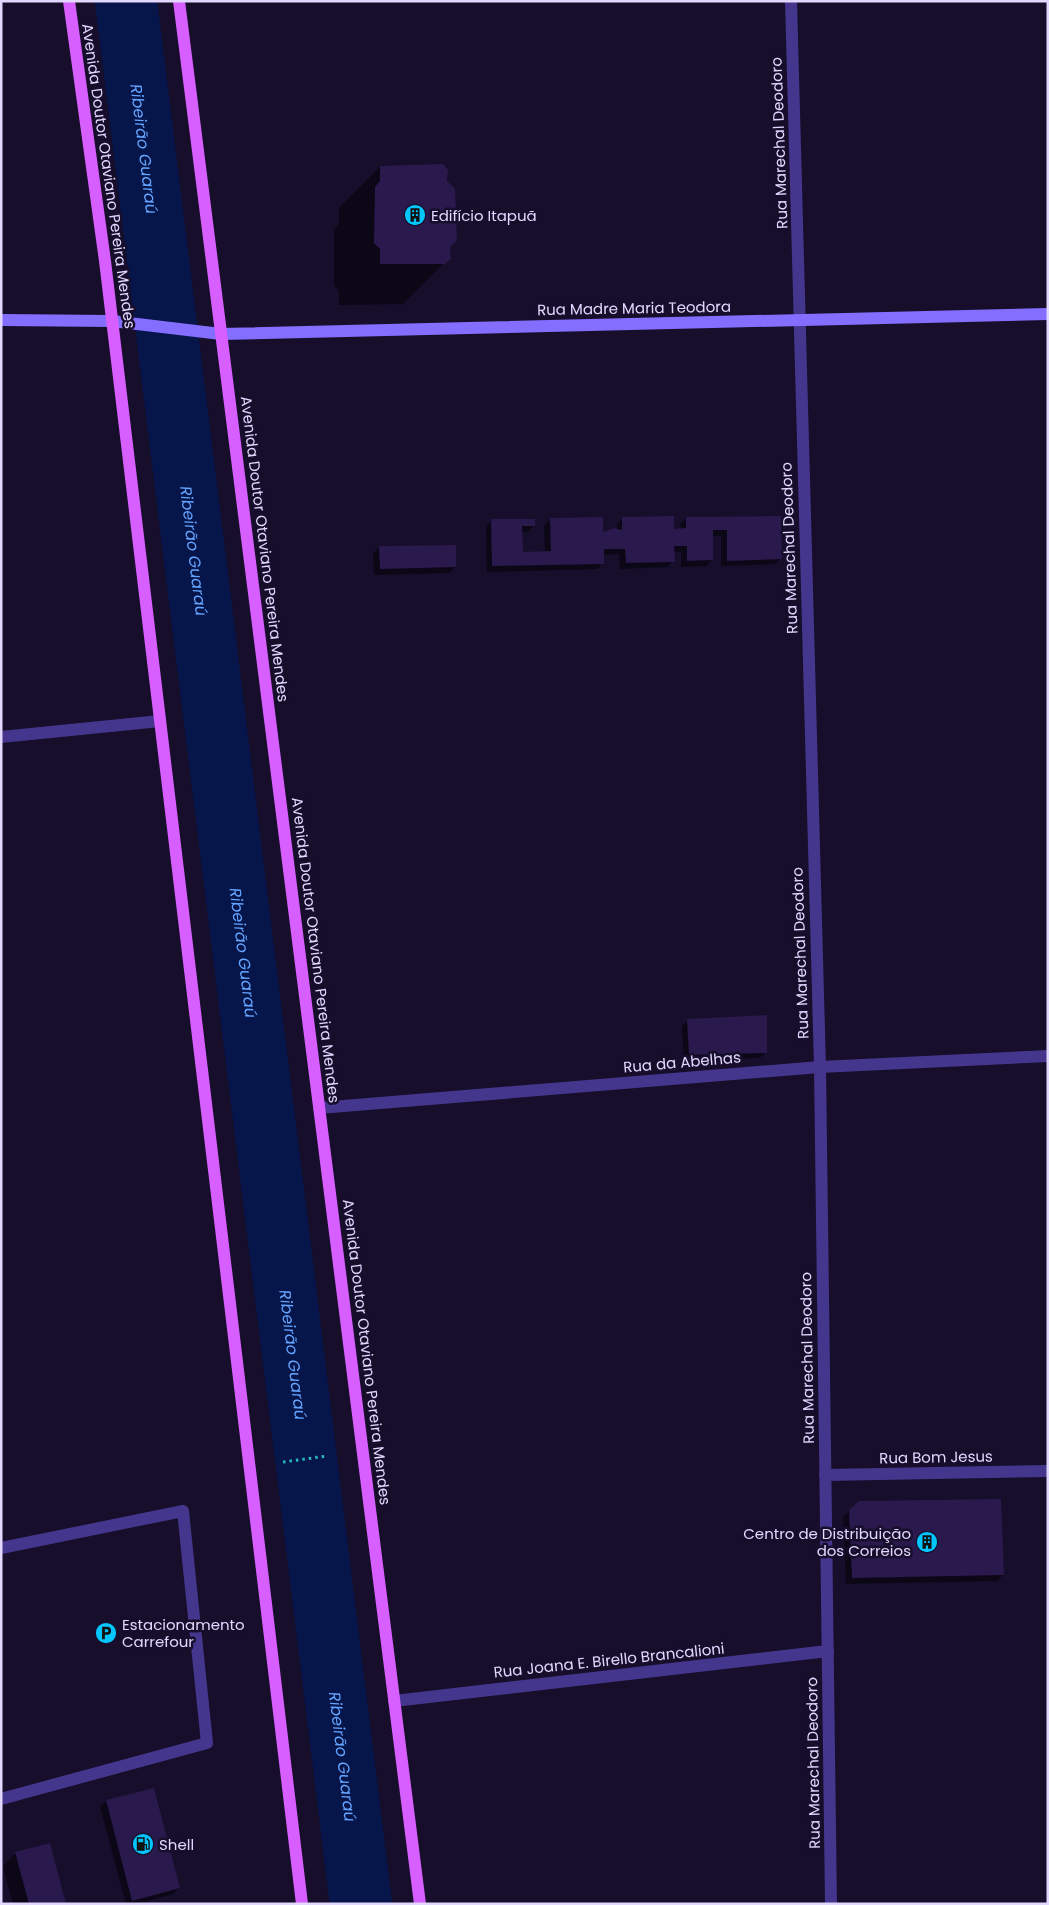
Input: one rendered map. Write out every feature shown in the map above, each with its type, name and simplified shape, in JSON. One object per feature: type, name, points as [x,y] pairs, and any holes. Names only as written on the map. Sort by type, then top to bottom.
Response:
[{"type":"main road","name":"Avenida Doutor Otaviano Pereira Mendes","points":[[69,1],[112,321],[302,1904]]},
{"type":"main road","name":"Avenida Doutor Otaviano Pereira Mendes","points":[[179,1],[420,1904]]},
{"type":"street","name":"Rua Marechal Deodoro","points":[[791,1],[820,1067],[831,1904]]},
{"type":"street","name":"Rua Madre Maria Teodora","points":[[112,321],[221,334],[1048,314]]},
{"type":"street","points":[[1,320],[112,321]]},
{"type":"street","points":[[1,738],[160,721]]},
{"type":"street","name":"Rua da Abelhas","points":[[319,1108],[820,1067],[1048,1056]]},
{"type":"street","name":"Rua Bom Jesus","points":[[825,1474],[1048,1471]]},
{"type":"street","points":[[1,1548],[183,1511],[207,1743],[1,1799]]},
{"type":"street","name":"Rua Joana E. Birello Brancalioni","points":[[394,1700],[828,1651]]},
{"type":"path","points":[[283,1462],[328,1456]]},
{"type":"building","name":"Edifício Itapuã","points":[[443,164],[448,170],[447,181],[455,189],[457,240],[450,247],[451,259],[445,264],[380,264],[380,249],[374,243],[375,187],[380,181],[380,166]]},
{"type":"building","points":[[674,516],[674,529],[686,528],[686,517],[781,516],[782,559],[727,561],[727,530],[713,530],[713,560],[687,561],[687,546],[674,546],[675,562],[626,563],[625,549],[604,549],[604,564],[492,566],[491,519],[535,519],[535,526],[522,526],[523,552],[551,551],[550,518],[603,517],[603,532],[614,528],[622,530],[622,517]]},
{"type":"building","points":[[456,545],[456,567],[380,569],[379,546]]},
{"type":"building","points":[[767,1015],[767,1053],[689,1055],[687,1019]]},
{"type":"building","name":"Centro de Distribuição dos Correios","points":[[1001,1499],[1004,1575],[852,1578],[849,1510],[859,1501]]},
{"type":"building","name":"Shell","points":[[154,1788],[180,1888],[132,1901],[106,1800]]},
{"type":"building","points":[[50,1843],[66,1904],[29,1904],[15,1852]]},
{"type":"waterway","name":"Ribeirão Guaraú","points":[[126,1],[361,1904]]},
{"type":"place","name":"Edifício Itapuã","points":[[415,215]]},
{"type":"place","name":"Centro de Distribuição dos Correios","points":[[927,1542]]},
{"type":"place","name":"Estacionamento Carrefour","points":[[106,1633]]},
{"type":"place","name":"Shell","points":[[143,1844]]}]
